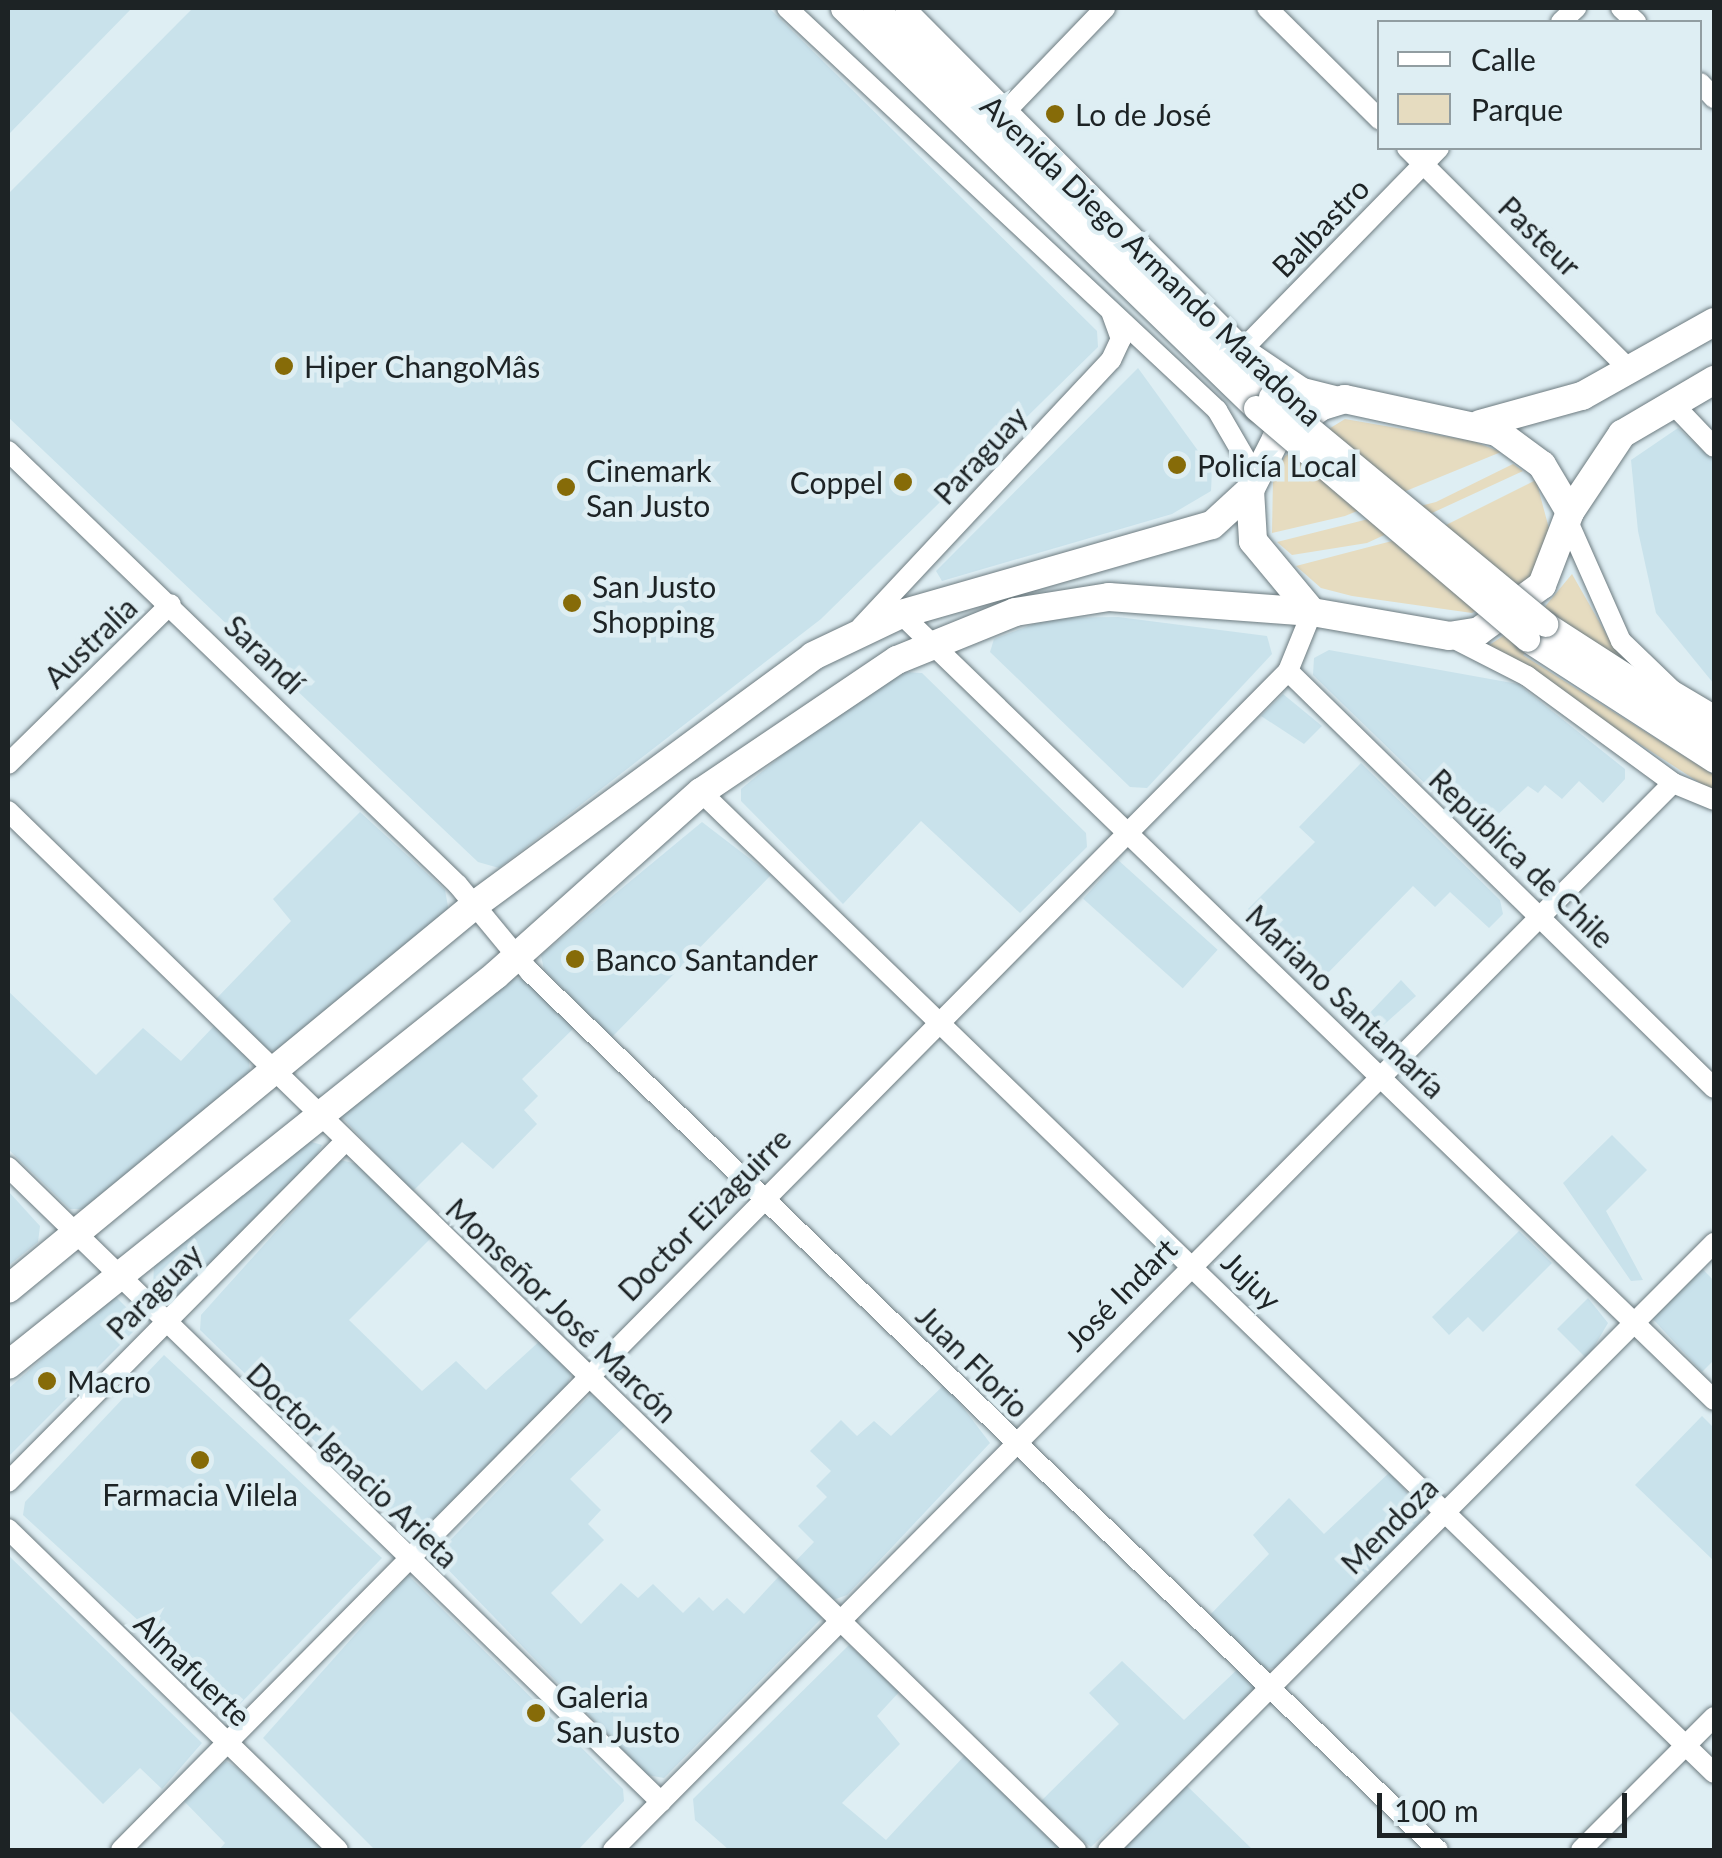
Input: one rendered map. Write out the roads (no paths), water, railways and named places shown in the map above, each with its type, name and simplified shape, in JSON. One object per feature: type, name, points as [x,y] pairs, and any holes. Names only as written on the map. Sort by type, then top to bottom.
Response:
[{"type":"highway","points":[[1474,425],[1541,414],[1714,322]]},
{"type":"highway","points":[[8,1365],[516,956],[701,792],[870,677],[936,644],[1072,600],[1312,612],[1449,636],[1490,626],[1526,602],[1559,560],[1570,519],[1608,447],[1670,402],[1714,380]]},
{"type":"highway","points":[[8,1289],[476,904],[672,752],[858,630],[901,614],[1180,536],[1222,520],[1253,484],[1288,425],[1345,399],[1474,425],[1524,448],[1570,519]]},
{"type":"highway","points":[[1253,484],[1253,541],[1312,612]]},
{"type":"main road","name":"Avenida Diego Armando Maradona","points":[[843,8],[1264,402],[1536,632],[1714,760]]},
{"type":"main road","name":"Avenida Diego Armando Maradona","points":[[875,8],[1264,402]]},
{"type":"main road","name":"Avenida Diego Armando Maradona","points":[[1536,632],[1714,733]]},
{"type":"street","name":"Avenida Diego Armando Maradona","points":[[787,8],[1217,410],[1253,484]]},
{"type":"street","name":"Avenida Diego Armando Maradona","points":[[905,8],[1244,348],[1304,388],[1345,399]]},
{"type":"street","points":[[1006,111],[1105,8]]},
{"type":"street","points":[[1267,8],[1377,117]]},
{"type":"street","name":"Pasteur","points":[[1409,150],[1630,369]]},
{"type":"street","name":"Balbastro","points":[[1244,348],[1437,150]]},
{"type":"street","name":"Paraguay","points":[[858,630],[1111,360],[1121,339],[1111,312]]},
{"type":"street","points":[[1670,402],[1714,447]]},
{"type":"street","name":"Sarandí","points":[[8,450],[476,904]]},
{"type":"street","points":[[1570,519],[1621,641],[1714,715]]},
{"type":"street","name":"Australia","points":[[8,764],[171,604]]},
{"type":"street","name":"Doctor Eizaguirre","points":[[122,1850],[587,1374],[1288,671],[1312,612]]},
{"type":"street","name":"Mariano Santamaría","points":[[901,614],[1714,1400]]},
{"type":"street","points":[[1449,636],[1527,676],[1674,783],[1714,800]]},
{"type":"street","name":"República de Chile","points":[[1288,671],[1714,1088]]},
{"type":"street","name":"José Indart","points":[[613,1850],[1192,1263],[1384,1078],[1674,783]]},
{"type":"street","name":"Jujuy","points":[[701,792],[1192,1263],[1714,1773]]},
{"type":"street","name":"Monseñor José Marcón","points":[[8,811],[315,1114],[1076,1850]]},
{"type":"street","name":"Juan Florio","points":[[476,904],[516,956],[1013,1444],[1270,1684],[1438,1850]]},
{"type":"street","name":"Paraguay","points":[[8,1482],[344,1142]]},
{"type":"street","name":"Doctor Ignacio Arieta","points":[[8,1167],[164,1324],[661,1802]]},
{"type":"street","name":"Mendoza","points":[[1108,1850],[1714,1243]]},
{"type":"street","name":"Almafuerte","points":[[8,1529],[338,1850]]},
{"type":"street","points":[[1581,1850],[1714,1717]]},
{"type":"place","name":"Lo de José","points":[[1055,114]]},
{"type":"place","name":"Hiper ChangoMâs","points":[[284,366]]},
{"type":"place","name":"Policía Local","points":[[1177,465]]},
{"type":"place","name":"Coppel","points":[[903,482]]},
{"type":"place","name":"Cinemark San Justo","points":[[566,487]]},
{"type":"place","name":"San Justo Shopping","points":[[572,603]]},
{"type":"place","name":"Banco Santander","points":[[575,959]]},
{"type":"place","name":"Macro","points":[[47,1381]]},
{"type":"place","name":"Farmacia Vilela","points":[[200,1460]]},
{"type":"place","name":"Galeria San Justo","points":[[536,1713]]}]
